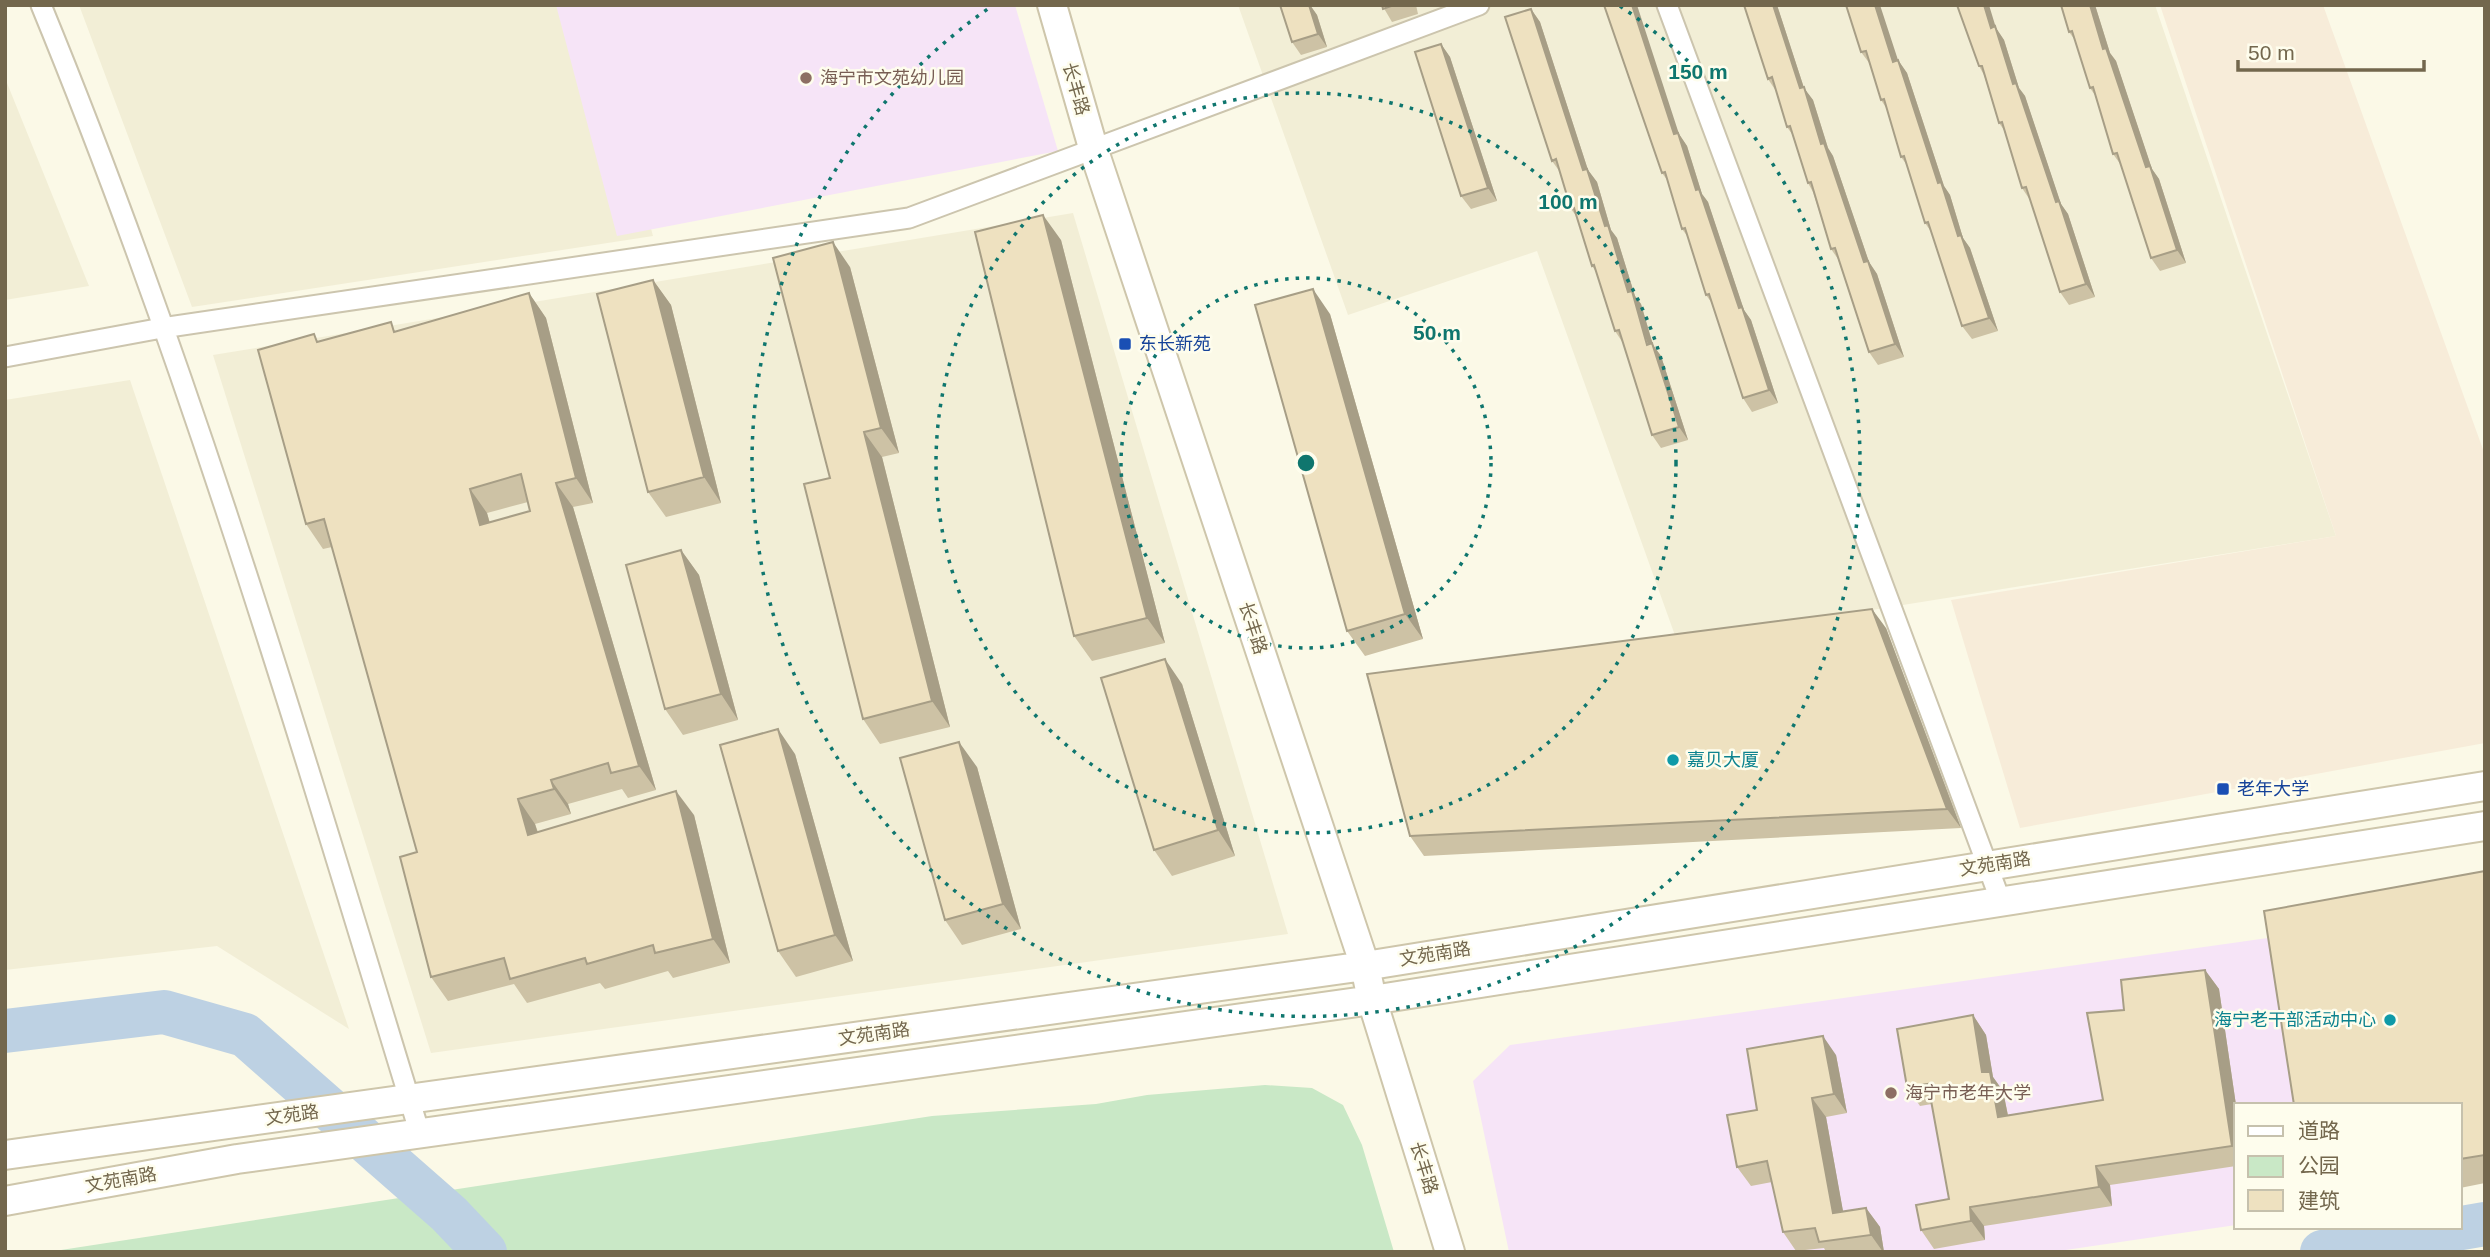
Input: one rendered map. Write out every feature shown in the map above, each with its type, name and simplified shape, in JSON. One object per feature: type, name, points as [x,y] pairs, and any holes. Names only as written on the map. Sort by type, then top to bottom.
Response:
[{"type":"main road","name":"长丰路","points":[[1052,5],[1094,151],[1365,965],[1372,1000],[1450,1252]]},
{"type":"main road","name":"文苑南路","points":[[396,1100],[1365,965],[2485,786]]},
{"type":"main road","name":"文苑南路","points":[[420,1134],[1372,1000],[2485,825]]},
{"type":"main road","name":"文苑路","points":[[5,1155],[396,1100]]},
{"type":"main road","name":"文苑路","points":[[237,1159],[420,1134]]},
{"type":"main road","name":"文苑南路","points":[[5,1201],[237,1159]]},
{"type":"street","points":[[40,5],[106,164],[272,650],[396,1100],[420,1134]]},
{"type":"street","points":[[5,357],[162,328],[909,218],[1479,5]]},
{"type":"street","points":[[1667,5],[2001,902]]},
{"type":"shaded area","points":[[79,5],[592,5],[653,236],[192,307]]},
{"type":"shaded area","name":"海宁市文苑幼儿园","points":[[556,5],[1015,5],[1058,151],[617,236]]},
{"type":"shaded area","points":[[1238,5],[2155,5],[2336,536],[1677,641],[1537,251],[1348,315]]},
{"type":"shaded area","points":[[2160,5],[2323,5],[2485,455],[2485,743],[2020,828],[1951,600],[2336,536]]},
{"type":"shaded area","points":[[5,78],[89,286],[5,300]]},
{"type":"shaded area","points":[[1073,213],[1288,934],[431,1053],[213,355]]},
{"type":"shaded area","points":[[130,380],[349,1029],[217,946],[5,970],[5,400]]},
{"type":"shaded area","name":"海宁市老年大学","points":[[2282,936],[2308,1103],[2234,1103],[2234,1225],[2052,1252],[1509,1252],[1473,1081],[1510,1045]]},
{"type":"green space","points":[[1265,1085],[1312,1088],[1343,1105],[1362,1145],[1394,1252],[48,1252],[932,1116],[1096,1104],[1147,1095]]},
{"type":"building","points":[[1280,5],[1309,5],[1318,34],[1292,42]]},
{"type":"building","points":[[1604,5],[1632,5],[1674,134],[1678,133],[1696,190],[1699,189],[1769,390],[1743,398],[1709,294],[1706,295],[1685,228],[1682,229],[1665,172],[1662,173]]},
{"type":"building","points":[[1744,5],[1773,5],[1800,88],[1804,87],[1821,144],[1824,143],[1864,262],[1868,261],[1895,344],[1869,352],[1835,248],[1831,249],[1811,182],[1808,183],[1790,126],[1787,127],[1772,77],[1768,79]]},
{"type":"building","points":[[1846,5],[1875,5],[1893,62],[1898,60],[1938,183],[1941,182],[1989,318],[1962,326],[1928,222],[1925,223],[1904,156],[1901,157],[1884,99],[1881,100],[1866,51],[1861,52]]},
{"type":"building","points":[[1957,5],[1984,5],[1991,28],[1995,26],[2013,84],[2016,83],[2086,284],[2060,292],[2026,187],[2022,188],[2002,122],[1999,123],[1982,66],[1979,66]]},
{"type":"building","points":[[2061,5],[2090,5],[2146,167],[2150,166],[2177,250],[2151,258],[2117,153],[2113,154],[2093,87],[2090,88]]},
{"type":"building","points":[[1531,9],[1583,170],[1587,169],[1605,226],[1608,225],[1628,292],[1632,291],[1647,345],[1652,343],[1679,427],[1652,435],[1619,330],[1615,331],[1556,159],[1552,161],[1505,17]]},
{"type":"building","points":[[1441,44],[1488,188],[1461,196],[1415,52]]},
{"type":"building","points":[[1043,215],[1147,618],[1074,636],[975,232]]},
{"type":"building","points":[[833,242],[881,428],[864,432],[932,701],[863,719],[804,484],[830,478],[773,258]]},
{"type":"building","points":[[653,280],[704,477],[648,492],[597,294]]},
{"type":"building","points":[[1313,289],[1405,614],[1347,631],[1255,305]]},
{"type":"building","points":[[529,293],[576,478],[556,483],[639,766],[611,773],[608,763],[551,780],[554,789],[518,799],[528,835],[676,791],[713,939],[655,953],[653,945],[587,964],[585,958],[510,979],[504,958],[431,977],[400,857],[417,852],[324,519],[306,524],[258,350],[314,334],[317,342],[391,322],[394,332]],"holes":[[[521,474],[530,511],[480,525],[470,489]]]},
{"type":"building","points":[[681,550],[721,694],[665,709],[626,565]]},
{"type":"building","name":"嘉贝大厦","points":[[1872,609],[1947,809],[1410,836],[1367,674]]},
{"type":"building","points":[[1165,659],[1218,830],[1154,850],[1101,678]]},
{"type":"building","points":[[778,729],[835,935],[778,951],[720,745]]},
{"type":"building","points":[[959,742],[1003,904],[945,920],[900,758]]},
{"type":"building","name":"海宁老干部活动中心","points":[[2485,871],[2485,1155],[2462,1159],[2462,1103],[2294,1103],[2264,911]]},
{"type":"building","points":[[2205,970],[2232,1146],[2096,1166],[2099,1187],[1970,1207],[1971,1221],[1921,1230],[1916,1205],[1949,1199],[1928,1084],[1907,1087],[1897,1029],[1973,1015],[1982,1072],[1990,1072],[1998,1117],[2103,1100],[2087,1013],[2124,1010],[2121,980]]},
{"type":"building","points":[[1823,1036],[1834,1094],[1812,1098],[1833,1213],[1866,1208],[1871,1235],[1819,1242],[1815,1228],[1783,1232],[1767,1161],[1737,1167],[1727,1115],[1757,1110],[1747,1049]]},
{"type":"waterway","points":[[5,1031],[164,1012],[245,1035],[449,1214],[485,1252]]},
{"type":"waterway","points":[[2462,1228],[2485,1224]]},
{"type":"waterway","points":[[2322,1252],[2456,1229]]},
{"type":"place","name":"海宁市文苑幼儿园","points":[[806,78]]},
{"type":"place","name":"东长新苑","points":[[1125,344]]},
{"type":"place","name":"嘉贝大厦","points":[[1673,760]]},
{"type":"place","name":"老年大学","points":[[2223,789]]},
{"type":"place","name":"海宁老干部活动中心","points":[[2390,1020]]},
{"type":"place","name":"海宁市老年大学","points":[[1891,1093]]}]
